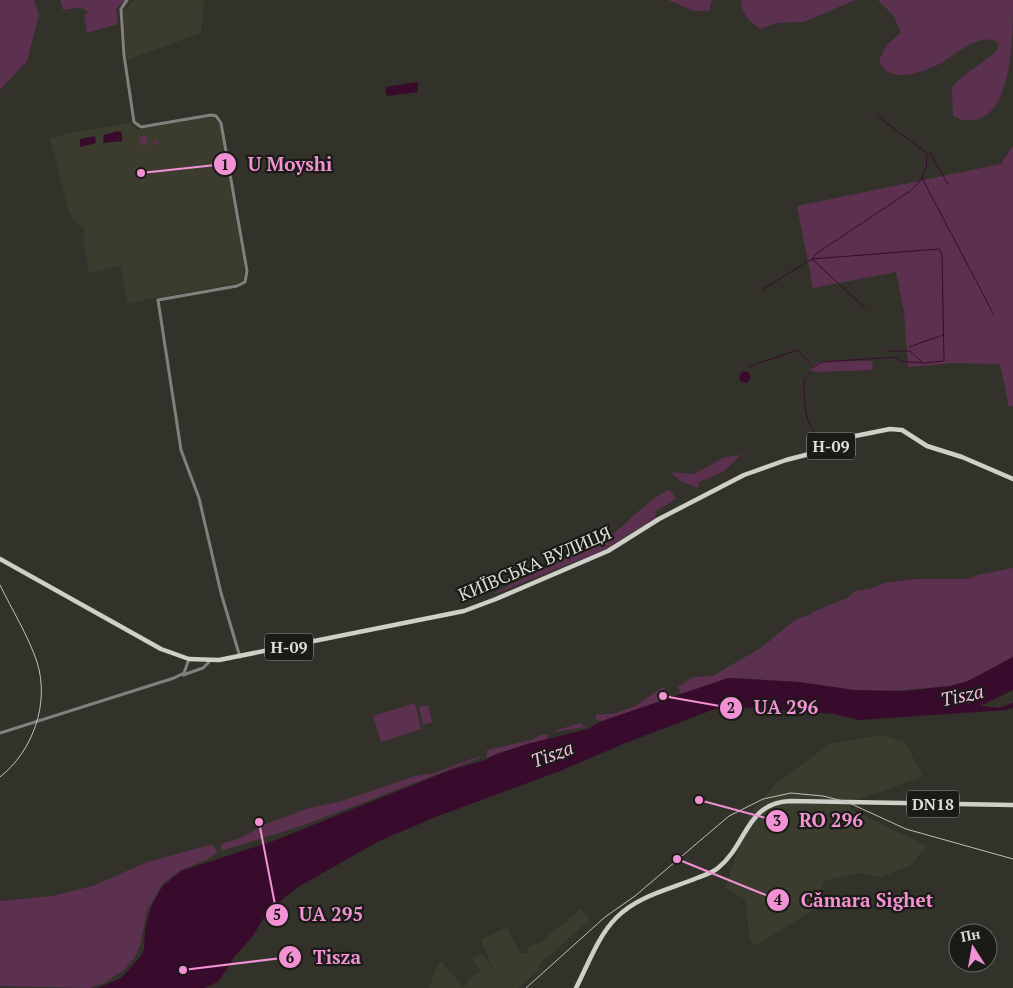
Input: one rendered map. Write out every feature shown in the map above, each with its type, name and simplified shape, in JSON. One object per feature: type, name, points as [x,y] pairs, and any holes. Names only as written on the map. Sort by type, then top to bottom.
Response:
[{"type":"main road","name":"КИЇВСЬКА ВУЛИЦЯ","points":[[189,660],[210,661],[240,657],[464,610],[496,600],[608,551],[652,523],[744,475],[786,460],[821,451],[850,437],[890,429],[902,430],[927,446],[962,457],[1013,479]]},
{"type":"main road","name":"Н-09","points":[[0,559],[110,622],[161,649],[189,660]]},
{"type":"main road","name":"DN18","points":[[576,988],[606,930],[620,913],[643,899],[715,870],[725,860],[756,817],[772,804],[791,802],[1013,805]]},
{"type":"street","points":[[127,0],[121,9],[121,15],[124,55],[134,122],[141,127],[211,115],[216,116],[221,123],[247,276],[245,282],[237,286],[158,300],[179,443],[199,498],[221,593],[240,657]]},
{"type":"street","points":[[180,676],[186,669],[189,660]]},
{"type":"street","points":[[0,732],[180,676],[203,668],[210,661]]},
{"type":"shaded area","points":[[0,0],[34,0],[39,15],[27,61],[0,90]]},
{"type":"shaded area","points":[[60,0],[126,0],[116,9],[118,24],[87,33],[84,15],[89,13],[81,7],[63,10]]},
{"type":"shaded area","points":[[134,0],[204,0],[201,33],[127,60],[123,11]]},
{"type":"shaded area","points":[[668,0],[712,0],[709,11],[694,11]]},
{"type":"shaded area","points":[[741,0],[855,0],[804,22],[776,23],[760,29],[747,17]]},
{"type":"shaded area","points":[[878,0],[1013,0],[1009,68],[999,100],[990,112],[979,119],[972,120],[963,120],[953,116],[952,88],[963,76],[989,58],[999,46],[996,41],[981,40],[965,47],[937,65],[913,74],[896,75],[883,67],[879,60],[887,45],[901,32],[893,15]]},
{"type":"shaded area","points":[[209,117],[218,121],[220,126],[244,267],[243,279],[238,283],[128,303],[120,266],[89,273],[83,239],[85,229],[73,219],[68,210],[50,139],[69,133],[130,123],[137,130]]},
{"type":"shaded area","points":[[157,135],[158,144],[150,144],[157,139]]},
{"type":"shaded area","points":[[141,136],[148,136],[146,141],[149,144],[139,145]]},
{"type":"shaded area","points":[[1013,146],[1013,406],[1009,407],[1000,364],[954,363],[908,367],[904,312],[896,272],[813,288],[797,206],[1001,164]]},
{"type":"shaded area","points":[[823,361],[872,361],[873,370],[817,372],[810,370],[816,363]]},
{"type":"shaded area","points":[[741,455],[723,472],[699,482],[698,488],[682,482],[670,472],[694,474],[725,457]]},
{"type":"shaded area","points":[[668,490],[671,491],[676,499],[656,511],[655,518],[602,551],[495,594],[495,592],[603,541],[651,501]]},
{"type":"shaded area","points":[[1013,568],[1013,657],[968,681],[950,686],[882,692],[799,682],[735,678],[681,694],[678,687],[693,677],[713,676],[762,647],[796,619],[810,615],[849,597],[855,591],[870,589],[884,583],[915,579],[969,579],[977,575]]},
{"type":"shaded area","points":[[663,687],[672,698],[602,721],[596,719],[596,715],[616,713],[635,706]]},
{"type":"shaded area","points":[[415,703],[421,729],[381,742],[373,716]]},
{"type":"shaded area","points":[[428,705],[432,722],[423,725],[419,707]]},
{"type":"shaded area","points":[[581,723],[585,727],[555,732],[557,730]]},
{"type":"shaded area","points":[[541,735],[549,735],[546,740],[498,753],[487,760],[487,750],[531,740]]},
{"type":"shaded area","points":[[883,735],[905,742],[923,777],[855,800],[849,808],[927,846],[910,866],[881,877],[856,873],[825,881],[811,911],[755,946],[750,939],[745,899],[725,888],[751,811],[779,781],[830,744]]},
{"type":"shaded area","points":[[483,757],[304,825],[221,851],[221,844],[240,838],[264,825],[306,809],[342,801],[415,776],[434,773],[471,759]]},
{"type":"shaded area","points":[[210,845],[214,846],[217,853],[206,860],[181,870],[163,883],[147,910],[140,945],[135,957],[125,969],[104,983],[89,988],[0,986],[0,901],[52,896],[93,886],[147,862]]},
{"type":"shaded area","points":[[581,909],[590,920],[538,965],[540,969],[518,988],[429,988],[435,970],[441,961],[463,987],[467,984],[466,982],[480,971],[472,958],[482,954],[493,970],[481,940],[507,927],[520,953],[526,953],[529,947],[541,942]]},
{"type":"water","points":[[418,82],[418,92],[388,96],[386,94],[386,87]]},
{"type":"water","points":[[118,131],[122,133],[122,141],[103,143],[104,135]]},
{"type":"water","points":[[95,136],[96,143],[80,147],[80,139]]},
{"type":"water","points":[[745,371],[751,377],[745,383],[739,377]]},
{"type":"water","points":[[1013,657],[1013,690],[980,706],[999,708],[1013,703],[1013,708],[1006,710],[859,720],[834,714],[796,711],[736,707],[712,710],[623,744],[560,771],[438,816],[379,841],[298,887],[268,911],[252,937],[235,956],[219,981],[205,988],[98,988],[121,978],[141,956],[144,949],[145,929],[151,907],[162,887],[181,871],[273,841],[453,769],[483,761],[527,744],[588,729],[602,721],[728,678],[799,682],[854,690],[903,691],[950,686],[968,681]]},
{"type":"waterway","points":[[877,116],[928,154]]},
{"type":"waterway","points":[[763,289],[812,259],[817,253],[910,191],[923,176],[927,162],[926,157],[930,153],[948,184]]},
{"type":"waterway","points":[[922,178],[994,315]]},
{"type":"waterway","points":[[865,308],[812,259],[939,249],[942,255],[944,361],[923,363]]},
{"type":"waterway","points":[[909,347],[943,335]]},
{"type":"waterway","points":[[748,367],[797,350],[809,362]]},
{"type":"waterway","points":[[812,368],[822,362],[897,357],[899,361],[923,363],[910,351],[888,351]]},
{"type":"waterway","points":[[811,372],[804,379],[806,412],[811,427],[822,439]]},
{"type":"railway","points":[[0,585],[25,632],[37,662],[41,694],[40,710],[30,740],[22,754],[0,777]]},
{"type":"railway","points":[[526,988],[605,917],[635,896],[729,816],[763,799],[791,793],[823,796],[847,802],[906,829],[1013,859]]},
{"type":"place","name":"U Moyshi","points":[[141,173]]},
{"type":"place","name":"UA 296","points":[[663,696]]},
{"type":"place","name":"RO 296","points":[[699,800]]},
{"type":"place","name":"UA 295","points":[[259,822]]},
{"type":"place","name":"Cămara Sighet","points":[[677,859]]},
{"type":"place","name":"Tisza","points":[[183,970]]}]
